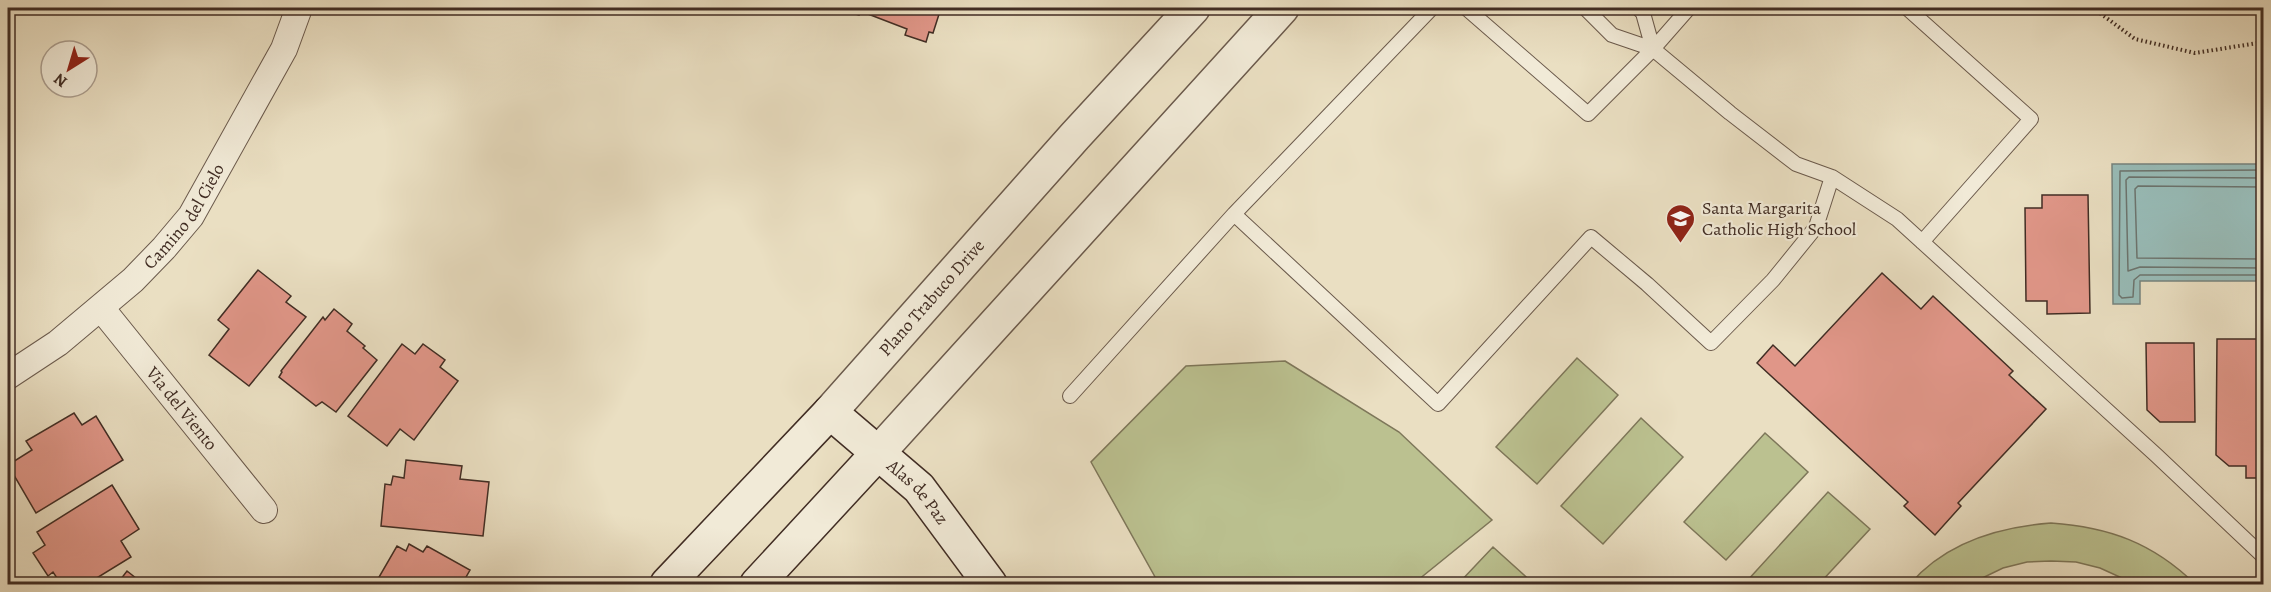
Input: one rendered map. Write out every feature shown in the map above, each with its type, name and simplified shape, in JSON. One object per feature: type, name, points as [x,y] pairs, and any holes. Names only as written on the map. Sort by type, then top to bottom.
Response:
[{"type":"street","name":"Camino del Cielo","points":[[8,376],[58,344],[101,308],[164,248],[191,216],[284,49],[299,8]]},
{"type":"street","name":"Plano Trabuco Drive","points":[[667,585],[830,412],[1075,136],[1193,8]]},
{"type":"street","points":[[757,585],[1282,8]]},
{"type":"street","name":"Via del Viento","points":[[101,308],[264,510]]},
{"type":"street","name":"Alas de Paz","points":[[830,412],[919,488],[990,585]]},
{"type":"lane","points":[[1070,396],[1234,214],[1432,8]]},
{"type":"lane","points":[[1466,8],[1588,114],[1653,49],[1689,8]]},
{"type":"lane","points":[[1585,8],[1612,35],[1653,49],[1730,113],[1797,164],[1832,177],[1897,219],[2156,455],[2264,558]]},
{"type":"lane","points":[[1638,8],[1643,12],[1653,49]]},
{"type":"lane","points":[[1907,8],[2031,119],[1922,242]]},
{"type":"lane","points":[[1234,214],[1438,404],[1591,237],[1647,284],[1711,343],[1773,280],[1816,227],[1832,177]]},
{"type":"path","points":[[2093,8],[2135,39],[2195,53],[2264,42]]},
{"type":"green space","points":[[1577,358],[1618,395],[1537,484],[1496,447]]},
{"type":"green space","points":[[1285,361],[1399,432],[1492,520],[1413,584],[1159,584],[1091,462],[1186,366]]},
{"type":"green space","points":[[1641,418],[1683,457],[1603,544],[1561,506]]},
{"type":"green space","points":[[1765,433],[1808,472],[1726,560],[1684,522]]},
{"type":"green space","points":[[1828,492],[1870,529],[1819,584],[1751,584],[1747,581]]},
{"type":"green space","points":[[2051,523],[2092,528],[2129,540],[2163,558],[2195,584],[2135,584],[2100,568],[2076,562],[2051,561],[2027,562],[2003,568],[1970,584],[1910,584],[1939,558],[1974,540],[2012,528]]},
{"type":"green space","points":[[1493,547],[1534,584],[1458,584]]},
{"type":"water","points":[[2112,164],[2263,164],[2263,281],[2140,281],[2140,304],[2113,304]]},
{"type":"building","points":[[835,8],[861,8],[859,15]]},
{"type":"building","points":[[870,8],[941,8],[933,33],[929,32],[926,42],[905,35],[907,29],[868,14]]},
{"type":"building","points":[[2042,195],[2088,195],[2090,313],[2047,314],[2047,301],[2026,301],[2025,208],[2042,208]]},
{"type":"building","points":[[258,270],[291,296],[286,302],[306,317],[249,386],[209,355],[229,329],[218,320]]},
{"type":"building","points":[[1882,273],[1921,309],[1933,296],[2013,371],[2009,375],[2046,409],[1958,503],[1961,506],[1935,535],[1904,506],[1908,502],[1757,363],[1773,345],[1795,366]]},
{"type":"building","points":[[334,309],[352,324],[347,331],[377,360],[336,412],[322,402],[316,406],[279,377],[281,371],[323,317],[325,320]]},
{"type":"building","points":[[2217,339],[2264,339],[2264,478],[2246,478],[2246,466],[2229,466],[2216,455]]},
{"type":"building","points":[[2146,343],[2194,343],[2195,422],[2160,422],[2147,410]]},
{"type":"building","points":[[402,344],[415,354],[423,344],[445,360],[440,367],[458,381],[414,440],[400,429],[387,446],[348,416]]},
{"type":"building","points":[[74,413],[82,425],[96,416],[123,460],[36,513],[8,465],[32,450],[26,441]]},
{"type":"building","points":[[406,460],[462,466],[460,479],[489,482],[483,536],[381,526],[385,484],[391,485],[393,476],[404,478]]},
{"type":"building","points":[[112,485],[139,529],[121,541],[131,557],[87,584],[61,584],[53,572],[48,576],[33,553],[45,545],[37,532]]},
{"type":"building","points":[[409,544],[423,552],[427,546],[470,570],[462,584],[375,584],[397,546],[406,551]]},
{"type":"building","points":[[127,571],[141,582],[145,578],[154,584],[117,584]]},
{"type":"place","name":"Santa Margarita Catholic High School","points":[[1681,244]]}]
